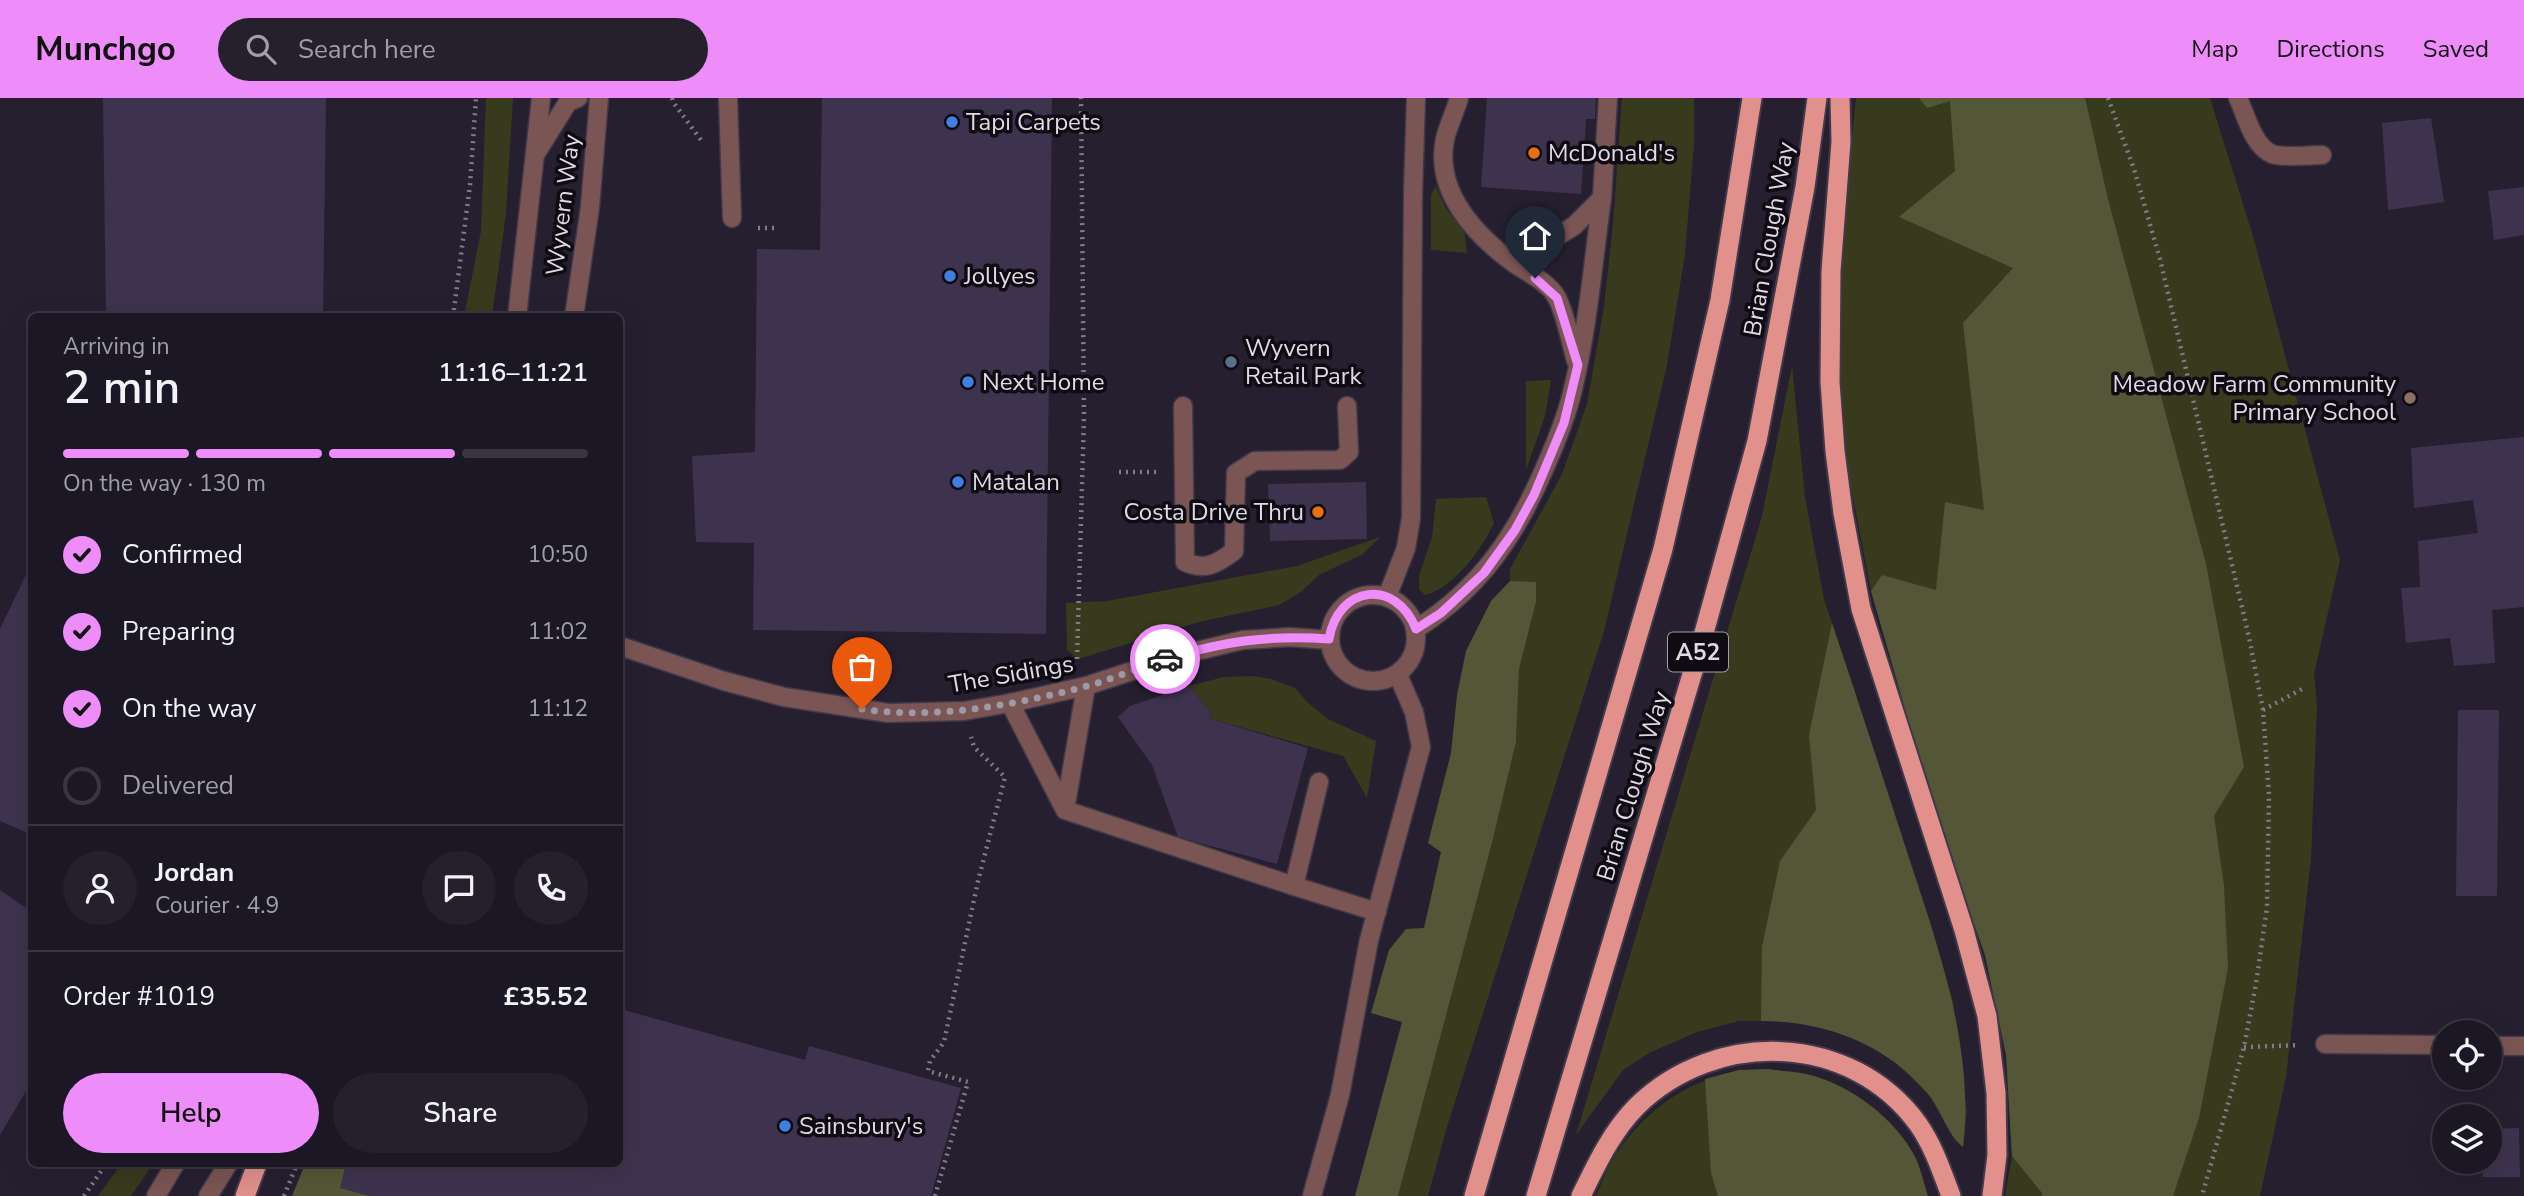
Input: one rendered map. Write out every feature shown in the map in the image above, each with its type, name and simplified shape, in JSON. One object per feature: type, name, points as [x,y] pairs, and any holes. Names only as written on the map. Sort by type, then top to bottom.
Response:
[{"type":"highway","points":[[1741,179],[1742,98]]},
{"type":"highway","name":"Brian Clough Way","points":[[1474,1196],[1663,549],[1720,300],[1752,98]]},
{"type":"highway","name":"Brian Clough Way","points":[[1536,1196],[1699,651],[1757,441],[1805,187],[1818,98]]},
{"type":"highway","points":[[1840,98],[1841,142],[1831,271],[1830,382],[1835,451],[1861,609],[1964,930],[1987,1016],[1996,1093],[1997,1155],[1992,1196]]},
{"type":"highway","points":[[1581,1196],[1604,1151],[1637,1107],[1676,1076],[1709,1060],[1746,1052],[1788,1051],[1821,1058],[1859,1071],[1892,1096],[1918,1124],[1939,1163],[1951,1196]]},
{"type":"highway","points":[[245,1196],[256,1167]]},
{"type":"street","name":"Wyvern Way","points":[[517,313],[541,98]]},
{"type":"street","points":[[535,155],[568,102],[578,98]]},
{"type":"street","name":"Wyvern Way","points":[[575,313],[590,207],[599,98]]},
{"type":"street","points":[[728,98],[732,218]]},
{"type":"street","points":[[1387,597],[1406,548],[1411,518],[1416,98]]},
{"type":"street","points":[[1459,98],[1445,140],[1444,167],[1449,190],[1457,206],[1478,232],[1507,258],[1549,288],[1557,298],[1578,365]]},
{"type":"street","points":[[1416,629],[1441,613],[1484,573],[1515,530],[1534,495],[1564,423],[1578,365],[1602,198],[1608,98]]},
{"type":"street","points":[[2238,98],[2253,133],[2273,155],[2322,155]]},
{"type":"street","points":[[1507,258],[1556,237],[1574,226],[1602,198]]},
{"type":"street","points":[[1183,406],[1185,562],[1198,567],[1216,565],[1234,551],[1236,473],[1255,461],[1340,460],[1349,452],[1347,406]]},
{"type":"street","points":[[1374,594],[1387,597],[1401,604],[1410,615],[1416,629],[1417,642],[1414,655],[1398,675],[1372,682],[1348,674],[1338,665],[1329,639],[1331,626],[1337,613],[1347,603],[1374,594]]},
{"type":"street","name":"The Sidings","points":[[623,647],[724,681],[784,697],[887,713],[964,711],[1010,703],[1086,686],[1214,646],[1268,637],[1329,639]]},
{"type":"street","points":[[1312,1196],[1340,1094],[1369,940],[1421,747],[1414,712],[1398,675]]},
{"type":"street","points":[[1065,810],[1086,686]]},
{"type":"street","points":[[1010,703],[1065,810],[1377,912]]},
{"type":"street","points":[[1294,886],[1319,782]]},
{"type":"street","points":[[2325,1044],[2432,1045]]},
{"type":"street","points":[[2502,1046],[2524,1046]]},
{"type":"street","points":[[156,1196],[173,1167]]},
{"type":"street","points":[[208,1196],[226,1167]]},
{"type":"path","points":[[454,313],[470,185],[476,98]]},
{"type":"path","points":[[1065,662],[1078,659],[1084,417],[1081,98]]},
{"type":"path","points":[[2108,98],[2134,169],[2160,259],[2249,636],[2263,710],[2269,795],[2267,907],[2244,1047],[2202,1196]]},
{"type":"path","points":[[2263,710],[2304,688]]},
{"type":"path","points":[[935,1196],[968,1082],[928,1071],[930,1062],[944,1042],[978,881],[1005,777],[974,747],[964,711]]},
{"type":"path","points":[[2244,1047],[2325,1044]]},
{"type":"path","points":[[84,1196],[104,1167]]},
{"type":"path","points":[[284,1196],[296,1167]]},
{"type":"green space","points":[[486,98],[513,98],[506,213],[493,313],[465,313],[481,231]]},
{"type":"green space","points":[[1622,98],[1694,98],[1694,144],[1685,254],[1667,365],[1604,631],[1447,1127],[1428,1196],[1398,1196],[1493,839],[1516,742],[1519,669],[1536,602],[1536,582],[1510,581],[1510,569],[1562,474],[1587,404],[1604,307]]},
{"type":"green space","points":[[1856,98],[2210,98],[2253,236],[2340,560],[2314,674],[2317,705],[2311,859],[2286,1077],[2260,1196],[2005,1196],[2012,1156],[2006,1055],[1985,955],[1936,816],[1871,591],[1841,435],[1837,364],[1839,273]]},
{"type":"green space","points":[[1919,98],[2085,98],[2108,199],[2206,564],[2244,767],[2214,816],[2224,886],[2228,968],[2199,1118],[2173,1196],[2042,1196],[2012,1156],[2006,1055],[1985,955],[1936,816],[1871,591],[1882,575],[1936,590],[1945,502],[1984,510],[1963,323],[2013,268],[1899,217],[1955,171],[1950,101],[1927,108]]},
{"type":"green space","points":[[1436,186],[1446,209],[1464,230],[1467,253],[1431,250],[1431,195]]},
{"type":"green space","points":[[1792,366],[1805,497],[1824,599],[1930,921],[1953,1001],[1967,1111],[1963,1147],[1954,1139],[1929,1095],[1896,1063],[1865,1043],[1819,1026],[1782,1021],[1739,1021],[1697,1032],[1649,1053],[1623,1070],[1576,1135],[1762,516]]},
{"type":"green space","points":[[1551,380],[1545,416],[1526,470],[1526,381]]},
{"type":"green space","points":[[1486,497],[1494,523],[1482,545],[1457,576],[1436,591],[1425,595],[1419,589],[1419,576],[1432,537],[1436,499]]},
{"type":"green space","points":[[1380,537],[1363,554],[1319,575],[1301,592],[1279,605],[1199,622],[1078,659],[1067,650],[1066,603],[1107,601],[1297,566]]},
{"type":"green space","points":[[1510,581],[1536,582],[1536,602],[1519,669],[1516,742],[1493,839],[1398,1196],[1355,1196],[1402,1022],[1371,1013],[1389,950],[1406,929],[1424,928],[1441,852],[1428,843],[1451,753],[1457,695],[1466,651],[1491,601]]},
{"type":"green space","points":[[1832,623],[1929,919],[1950,994],[1963,1070],[1963,1147],[1952,1135],[1928,1094],[1912,1077],[1874,1049],[1831,1031],[1808,1025],[1761,1021],[1762,947],[1780,861],[1816,810],[1809,735]]},
{"type":"green space","points":[[1252,676],[1271,679],[1295,688],[1328,719],[1376,741],[1367,798],[1343,756],[1208,718],[1212,714],[1189,686],[1224,677]]},
{"type":"green space","points":[[1768,1069],[1818,1077],[1868,1103],[1883,1115],[1907,1144],[1918,1163],[1928,1196],[1596,1196],[1614,1157],[1628,1137],[1661,1105],[1700,1083],[1744,1071]]},
{"type":"green space","points":[[1768,1069],[1818,1077],[1868,1104],[1896,1129],[1907,1144],[1918,1163],[1928,1196],[1718,1196],[1711,1173],[1705,1079],[1739,1070]]},
{"type":"green space","points":[[119,1167],[151,1167],[131,1196],[98,1196]]},
{"type":"green space","points":[[304,1167],[345,1167],[341,1188],[370,1196],[292,1196]]},
{"type":"building","points":[[103,98],[326,98],[323,313],[106,313]]},
{"type":"building","points":[[822,98],[1052,98],[1046,634],[753,630],[754,543],[696,542],[692,456],[755,452],[757,249],[820,250]]},
{"type":"building","name":"McDonald's","points":[[1487,98],[1596,98],[1595,119],[1586,119],[1581,194],[1481,187]]},
{"type":"building","points":[[2431,118],[2444,202],[2388,210],[2382,123]]},
{"type":"building","points":[[2524,187],[2524,235],[2494,240],[2488,191]]},
{"type":"building","points":[[2524,437],[2524,607],[2492,610],[2495,663],[2454,666],[2450,638],[2406,643],[2401,588],[2420,587],[2418,541],[2478,533],[2473,500],[2414,508],[2411,448]]},
{"type":"building","name":"Costa Drive Thru","points":[[1366,482],[1367,539],[1270,541],[1268,484]]},
{"type":"building","points":[[28,570],[28,833],[0,821],[0,629]]},
{"type":"building","points":[[1189,686],[1212,714],[1208,718],[1308,748],[1277,864],[1178,837],[1152,765],[1118,717],[1130,706]]},
{"type":"building","points":[[2458,710],[2499,710],[2497,896],[2456,896]]},
{"type":"building","points":[[0,890],[28,909],[28,1088],[0,1135]]},
{"type":"building","name":"Sainsbury's","points":[[623,1010],[805,1060],[809,1046],[961,1088],[931,1196],[371,1196],[340,1188],[345,1167],[623,1167]]},
{"type":"building","points":[[2519,1128],[2520,1177],[2483,1177],[2483,1174],[2502,1174],[2502,1129]]},
{"type":"way so far","points":[[862,709],[887,713],[964,711],[1086,686],[1165,659]]},
{"type":"place","name":"Tapi Carpets","points":[[952,122]]},
{"type":"place","name":"McDonald's","points":[[1534,153]]},
{"type":"place","name":"Jollyes","points":[[950,276]]},
{"type":"place","name":"Wyvern Retail Park","points":[[1231,362]]},
{"type":"place","name":"Next Home","points":[[968,382]]},
{"type":"place","name":"Meadow Farm Community Primary School","points":[[2410,398]]},
{"type":"place","name":"Matalan","points":[[958,482]]},
{"type":"place","name":"Costa Drive Thru","points":[[1318,512]]},
{"type":"place","name":"Sainsbury's","points":[[785,1126]]},
{"type":"route","points":[[1165,659],[1243,640],[1268,637],[1329,639],[1337,613],[1347,603],[1374,594],[1401,604],[1416,629],[1441,613],[1484,573],[1515,530],[1534,495],[1564,423],[1578,365],[1557,298],[1535,278]]}]
